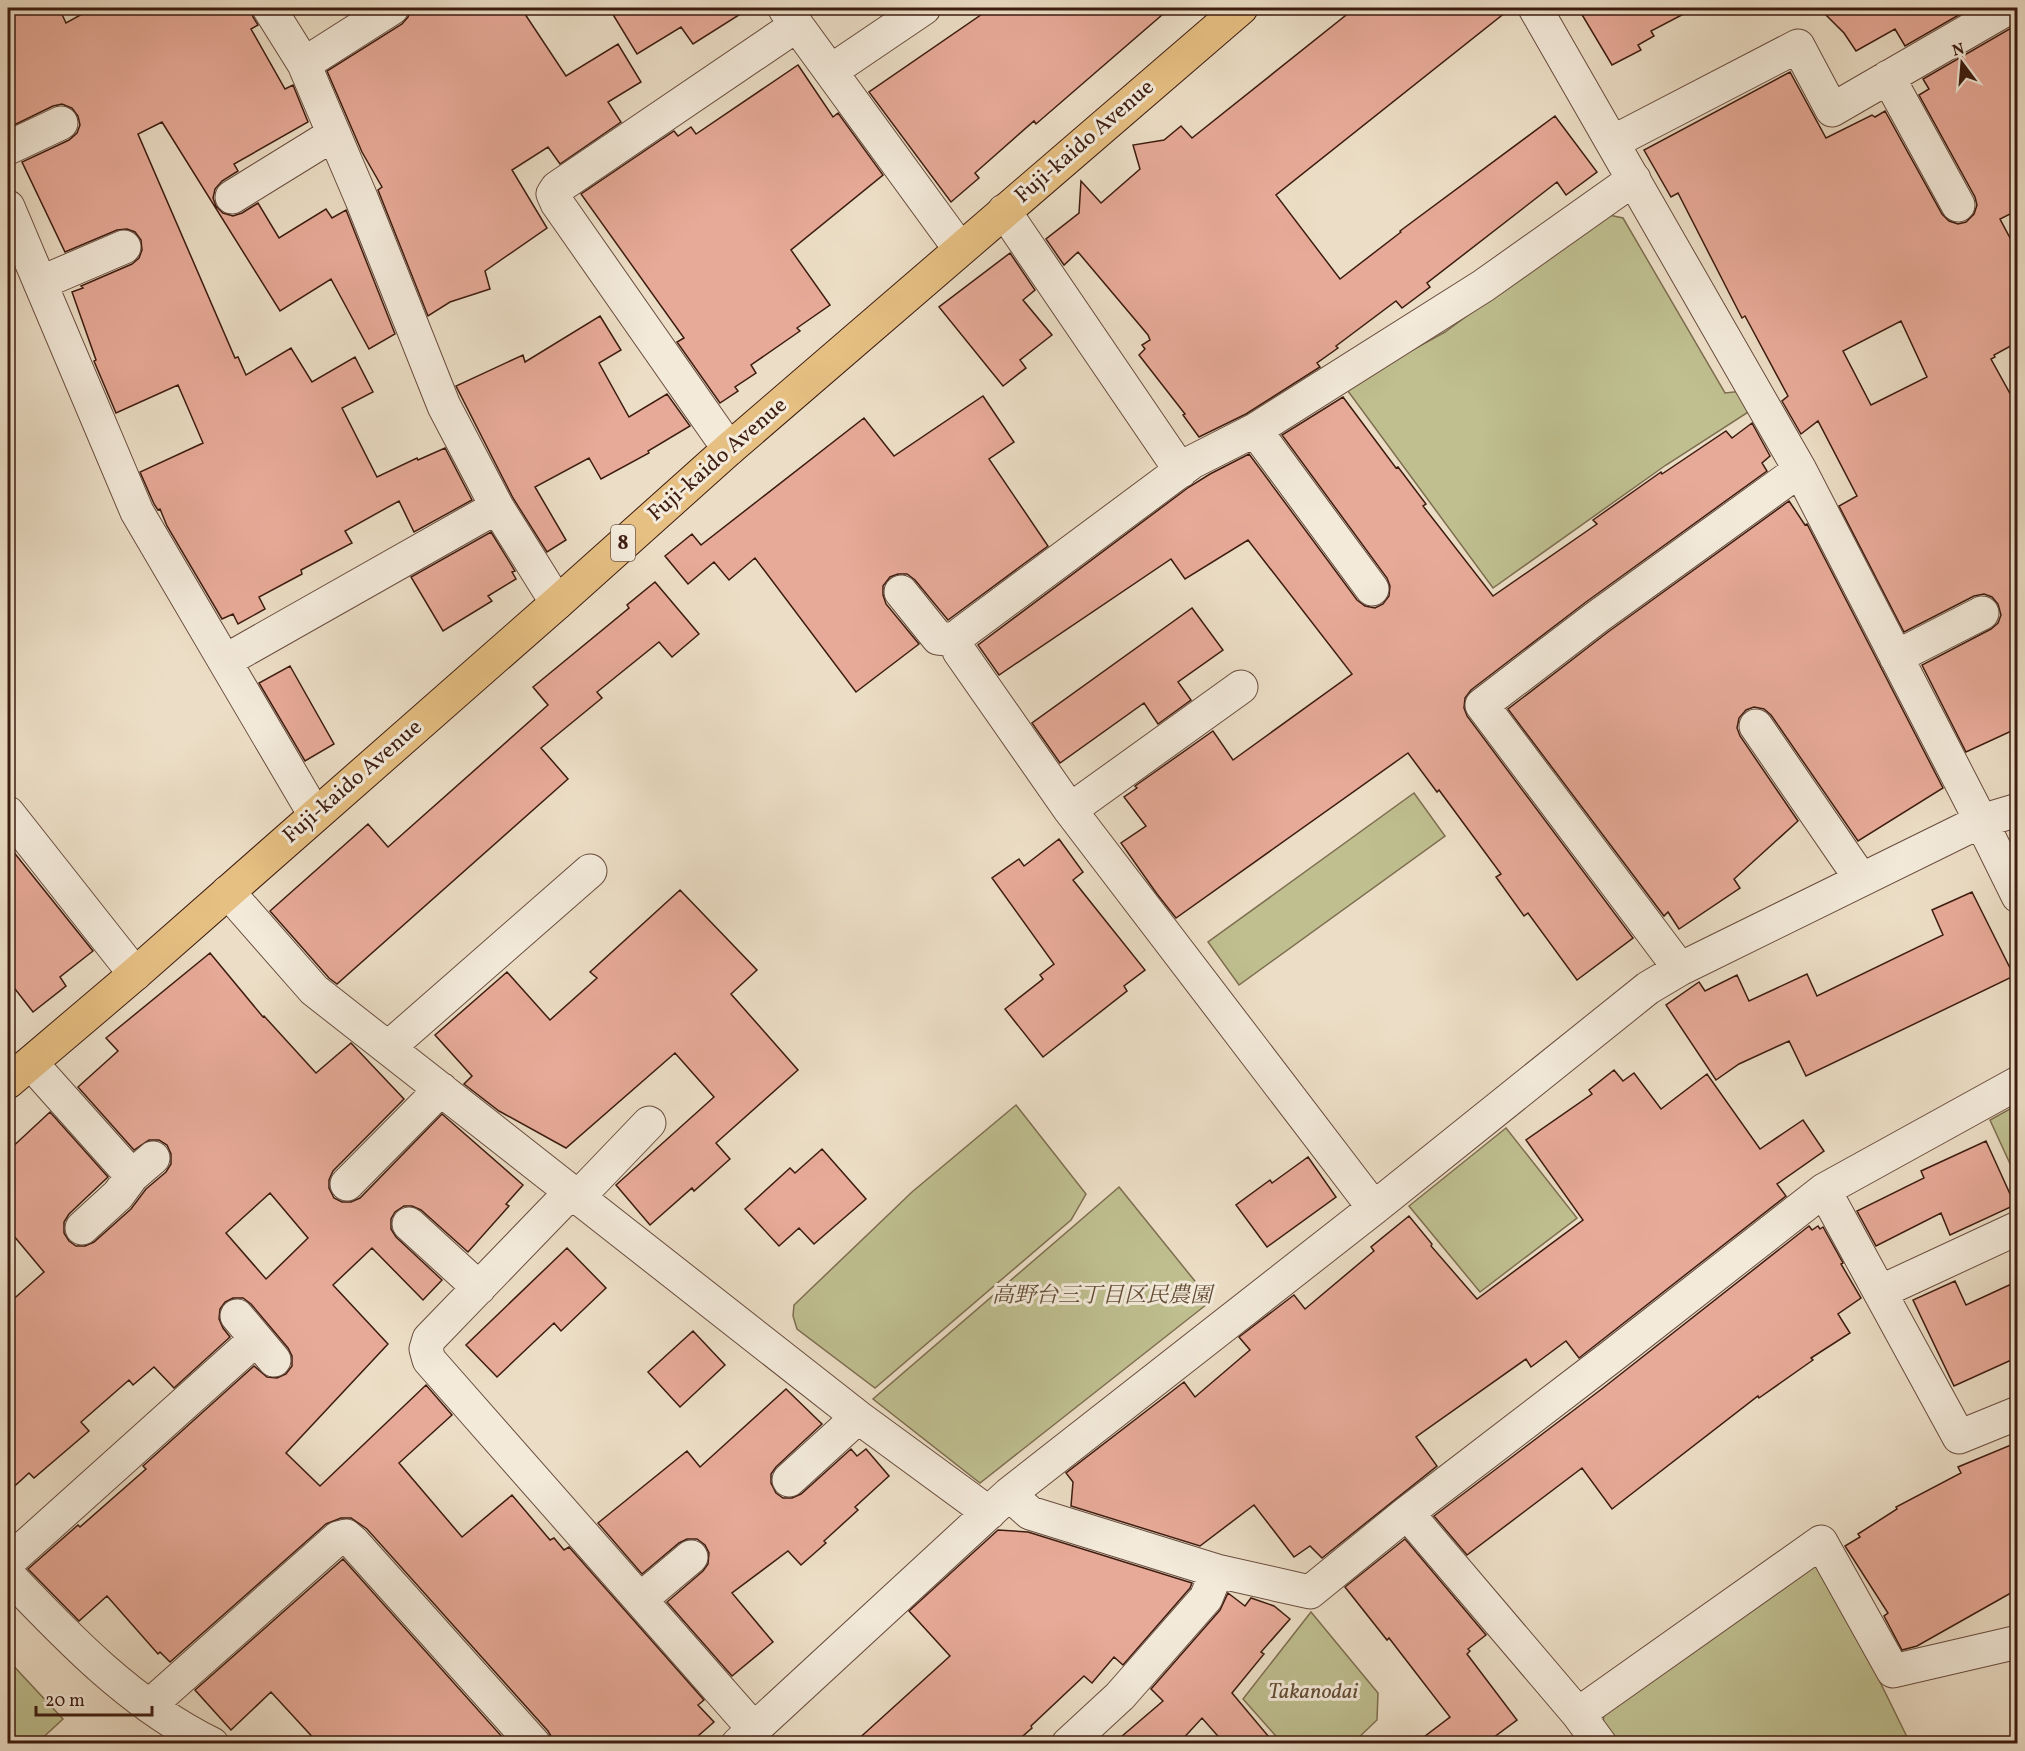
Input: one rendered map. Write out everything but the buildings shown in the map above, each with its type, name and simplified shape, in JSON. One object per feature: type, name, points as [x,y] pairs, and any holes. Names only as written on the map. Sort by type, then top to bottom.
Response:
[{"type":"main road","name":"Fuji-kaido Avenue","points":[[15,1071],[135,974],[558,603],[729,449],[1241,8]]},
{"type":"street","points":[[269,8],[304,64],[444,406],[497,507],[558,603]]},
{"type":"street","points":[[304,64],[392,8]]},
{"type":"street","points":[[831,71],[924,8]]},
{"type":"street","points":[[1538,8],[1800,470],[2018,896]]},
{"type":"street","points":[[1613,142],[1798,46],[1832,110],[2008,8]]},
{"type":"street","points":[[729,449],[557,202],[553,194],[557,188],[791,16],[960,249]]},
{"type":"street","points":[[1888,77],[1958,205]]},
{"type":"street","points":[[8,148],[61,123]]},
{"type":"street","points":[[232,197],[334,134]]},
{"type":"street","points":[[956,640],[962,633],[1192,462],[1254,430],[1483,286],[1634,179]]},
{"type":"street","points":[[8,207],[137,512],[315,815]]},
{"type":"street","points":[[1004,211],[1181,471]]},
{"type":"street","points":[[40,283],[124,247]]},
{"type":"street","points":[[1254,430],[1372,589]]},
{"type":"street","points":[[1680,969],[1482,705],[1598,617],[1800,470]]},
{"type":"street","points":[[225,661],[497,507]]},
{"type":"street","points":[[901,592],[938,638],[956,640]]},
{"type":"street","points":[[1896,657],[1982,613]]},
{"type":"street","points":[[956,640],[959,651],[1070,810],[1374,1208]]},
{"type":"street","points":[[1070,810],[1241,687]]},
{"type":"street","points":[[1756,726],[1861,879]]},
{"type":"street","points":[[650,1123],[479,1288],[429,1339],[426,1349],[429,1360],[641,1599],[746,1736],[999,1504],[1648,988],[1680,969],[1981,821],[2018,810]]},
{"type":"street","points":[[8,813],[135,974]]},
{"type":"street","points":[[389,1047],[590,871]]},
{"type":"street","points":[[228,892],[314,990],[576,1193],[858,1417],[999,1504],[1217,1570],[1310,1592],[1407,1513],[1824,1190],[2018,1083]]},
{"type":"street","points":[[15,1071],[143,1167],[118,1195],[82,1228]]},
{"type":"street","points":[[346,1184],[441,1089]]},
{"type":"street","points":[[1824,1190],[1959,1437],[2018,1413]]},
{"type":"street","points":[[409,1224],[479,1288]]},
{"type":"street","points":[[1880,1292],[2018,1228]]},
{"type":"street","points":[[8,1562],[256,1338]]},
{"type":"street","points":[[789,1480],[858,1417]]},
{"type":"street","points":[[1407,1513],[1600,1743]]},
{"type":"street","points":[[149,1706],[338,1538],[346,1536],[534,1743]]},
{"type":"street","points":[[1578,1714],[1821,1542],[1893,1671],[2018,1642]]},
{"type":"street","points":[[641,1599],[691,1557]]},
{"type":"street","points":[[1068,1743],[1120,1696],[1206,1598],[1217,1570]]},
{"type":"street","points":[[8,1575],[74,1644],[149,1706],[202,1742]]},
{"type":"green space","points":[[1604,214],[1623,218],[1725,393],[1743,391],[1753,409],[1666,465],[1493,588],[1345,387],[1445,332]]},
{"type":"green space","points":[[1414,793],[1445,836],[1239,985],[1208,942]]},
{"type":"green space","points":[[1016,1105],[1086,1194],[1071,1220],[875,1388],[797,1329],[793,1316],[794,1305],[912,1192]]},
{"type":"green space","points":[[2017,1105],[2017,1179],[1990,1120]]},
{"type":"green space","points":[[1506,1128],[1577,1218],[1480,1292],[1409,1206]]},
{"type":"green space","name":"高野台三丁目区民農園","points":[[1119,1187],[1211,1301],[980,1483],[873,1399]]},
{"type":"green space","points":[[1812,1565],[1825,1570],[1910,1743],[1615,1743],[1603,1727],[1604,1710]]},
{"type":"green space","name":"Takanodai","points":[[1311,1612],[1378,1693],[1377,1720],[1353,1743],[1282,1743],[1243,1699]]},
{"type":"green space","points":[[8,1660],[63,1719],[37,1743],[8,1743]]}]
